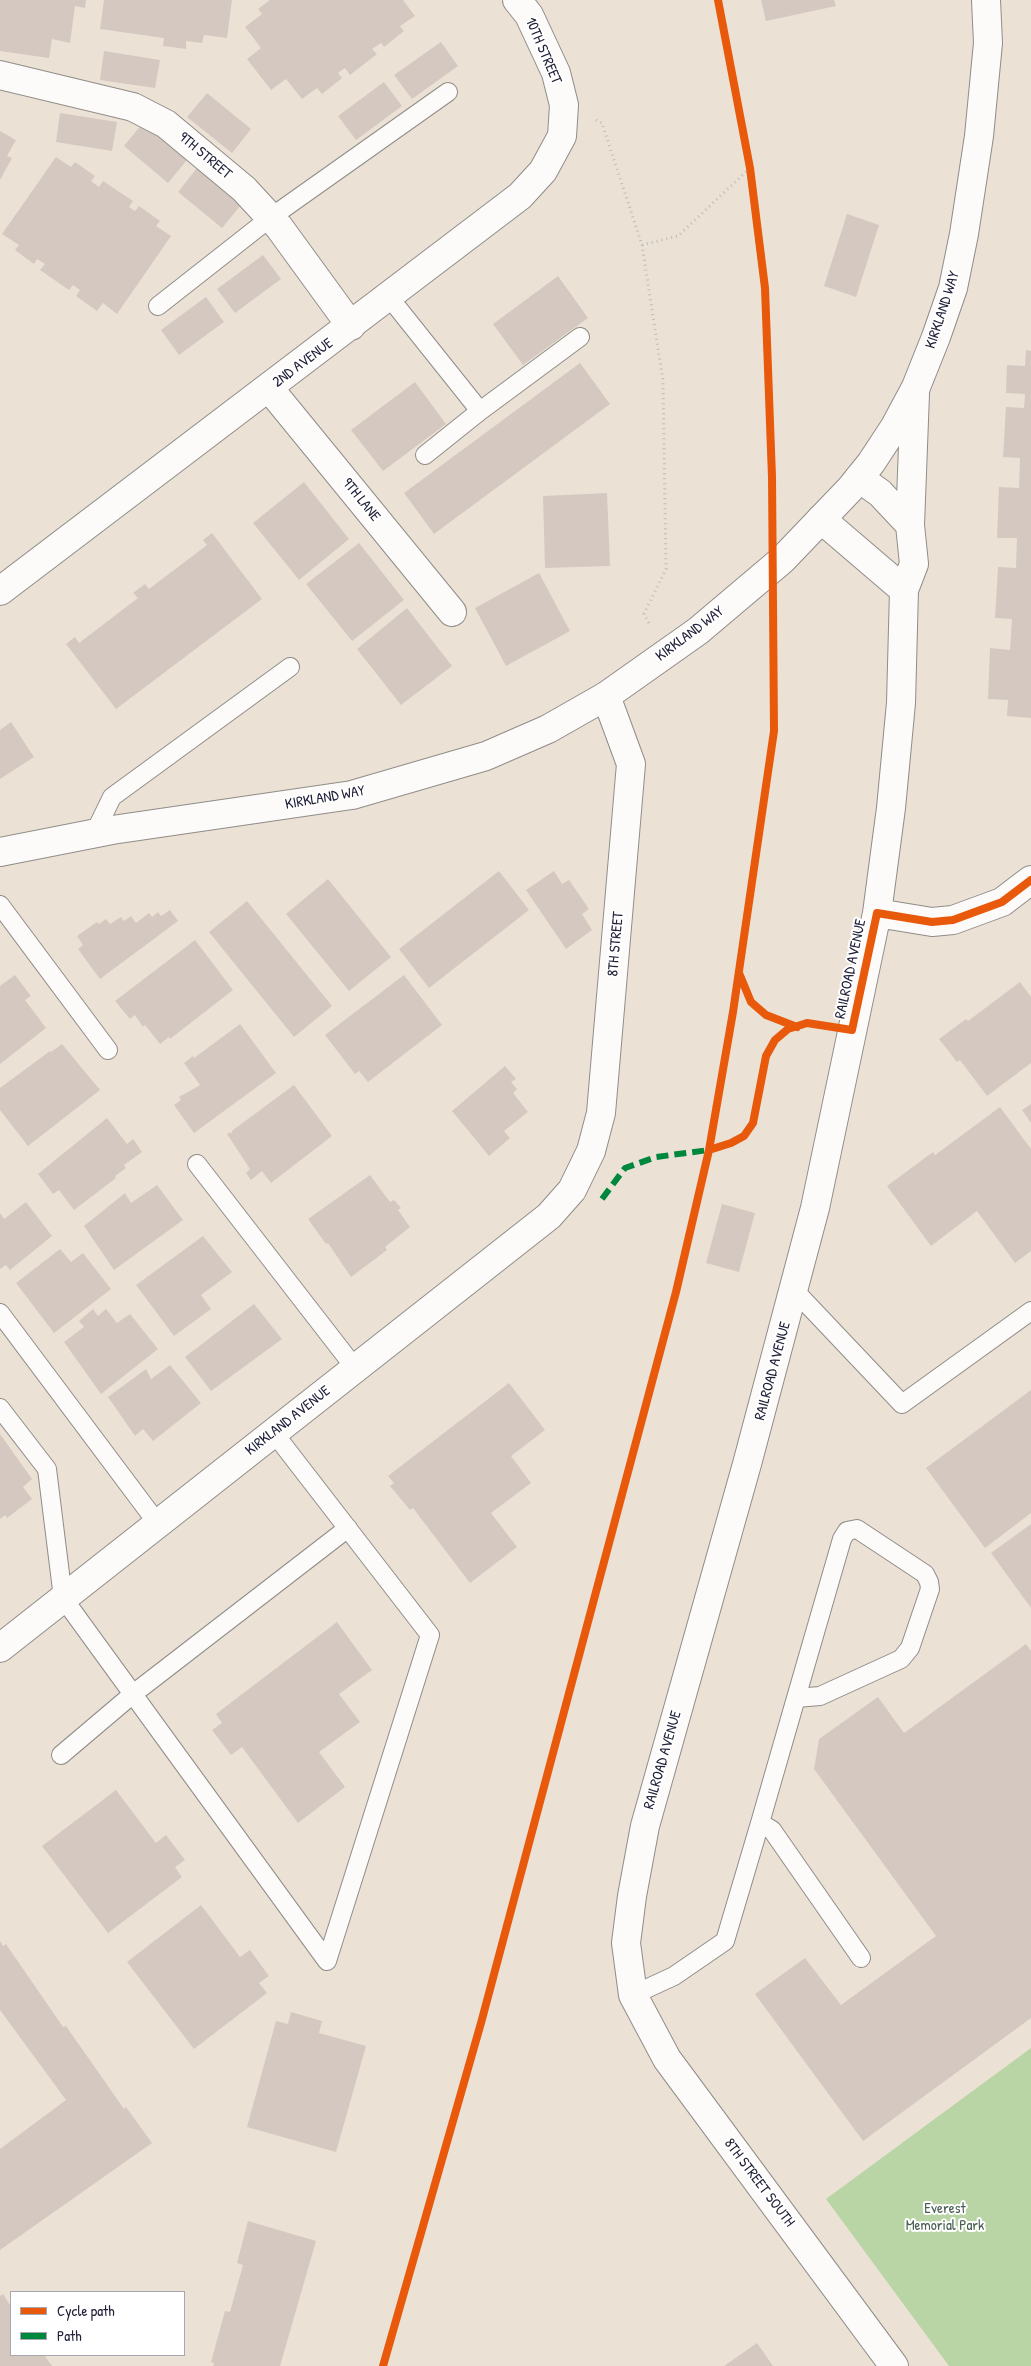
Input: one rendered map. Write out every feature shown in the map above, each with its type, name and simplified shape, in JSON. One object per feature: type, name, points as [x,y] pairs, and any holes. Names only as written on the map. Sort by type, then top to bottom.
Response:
[{"type":"street","name":"10TH STREET","points":[[517,0],[529,15],[556,73],[564,105]]},
{"type":"street","name":"KIRKLAND WAY","points":[[0,852],[94,834],[352,796],[486,756],[548,729],[606,696],[698,631],[782,560],[859,478],[894,428],[916,387],[953,288],[964,234],[979,136],[988,43],[986,0]]},
{"type":"street","name":"9TH STREET","points":[[0,75],[133,107],[166,124],[244,189],[270,218],[351,326]]},
{"type":"street","name":"2ND AVENUE","points":[[0,591],[520,196],[543,171],[562,136],[564,105]]},
{"type":"street","name":"RAILROAD AVENUE","points":[[634,1994],[626,1943],[632,1896],[645,1826],[794,1290],[815,1208],[877,913],[891,808],[901,703],[904,590],[914,564],[910,526],[916,387]]},
{"type":"street","name":"9TH LANE","points":[[269,388],[452,612]]},
{"type":"street","points":[[859,478],[880,493],[910,526]]},
{"type":"street","points":[[821,519],[904,590]]},
{"type":"street","name":"8TH STREET","points":[[572,1190],[591,1151],[601,1113],[631,764],[606,696]]},
{"type":"street","points":[[877,913],[932,922],[953,920],[1002,902],[1031,880]]},
{"type":"street","name":"KIRKLAND AVENUE","points":[[0,1648],[549,1216],[572,1190]]},
{"type":"street","name":"8TH STREET SOUTH","points":[[634,1994],[667,2059],[894,2366]]},
{"type":"lane","points":[[158,306],[270,218],[448,92]]},
{"type":"lane","points":[[389,296],[480,411]]},
{"type":"lane","points":[[425,455],[480,411],[580,337]]},
{"type":"lane","points":[[94,834],[112,797],[290,667]]},
{"type":"lane","points":[[0,905],[108,1050]]},
{"type":"lane","points":[[197,1164],[355,1368]]},
{"type":"lane","points":[[794,1290],[902,1404],[1031,1311]]},
{"type":"lane","points":[[0,1313],[158,1524]]},
{"type":"lane","points":[[0,1408],[47,1468],[63,1598],[327,1961],[430,1635],[274,1433]]},
{"type":"lane","points":[[61,1755],[133,1694],[348,1528]]},
{"type":"lane","points":[[634,1994],[674,1976],[725,1941],[842,1539],[847,1531],[857,1529],[925,1574],[929,1582],[930,1589],[910,1648],[901,1659],[820,1696],[796,1698]]},
{"type":"lane","points":[[760,1823],[772,1830],[861,1958]]},
{"type":"path","points":[[564,105],[602,123],[642,245],[663,381],[666,569],[644,614],[666,654]]},
{"type":"path","points":[[749,158],[752,177]]},
{"type":"path","points":[[642,245],[678,236],[750,168]]},
{"type":"green space","name":"Everest Memorial Park","points":[[1031,2048],[1031,2366],[949,2366],[826,2199]]},
{"type":"building","points":[[0,0],[86,0],[85,8],[75,6],[70,43],[52,39],[49,58],[0,51]]},
{"type":"building","points":[[104,0],[232,0],[227,38],[204,35],[202,43],[186,41],[186,49],[163,46],[164,38],[100,29]]},
{"type":"building","points":[[270,0],[403,0],[415,16],[400,26],[404,31],[384,47],[381,43],[372,49],[377,54],[350,75],[345,68],[338,73],[342,78],[322,94],[317,88],[302,99],[286,79],[271,90],[247,59],[261,48],[245,27],[262,14],[258,9]]},
{"type":"building","points":[[761,0],[834,0],[836,6],[766,21]]},
{"type":"building","points":[[441,42],[458,66],[412,99],[394,75]]},
{"type":"building","points":[[104,51],[160,60],[155,88],[100,80]]},
{"type":"building","points":[[384,82],[402,106],[356,140],[338,116]]},
{"type":"building","points":[[207,93],[251,129],[232,153],[187,117]]},
{"type":"building","points":[[60,113],[117,122],[112,151],[56,142]]},
{"type":"building","points":[[142,124],[187,160],[168,183],[124,146]]},
{"type":"building","points":[[0,131],[16,140],[7,156],[12,158],[0,180]]},
{"type":"building","points":[[56,157],[71,167],[75,162],[95,176],[91,181],[99,187],[103,181],[133,201],[129,207],[135,211],[139,206],[160,221],[156,226],[171,236],[117,314],[103,303],[97,311],[76,296],[80,290],[73,285],[69,290],[40,270],[45,264],[37,259],[34,264],[15,250],[19,245],[2,234]]},
{"type":"building","points":[[197,168],[241,205],[222,228],[178,192]]},
{"type":"building","points":[[847,214],[879,225],[856,297],[824,286]]},
{"type":"building","points":[[263,255],[281,279],[235,313],[217,289]]},
{"type":"building","points":[[558,276],[588,318],[523,365],[493,324]]},
{"type":"building","points":[[206,297],[224,322],[179,355],[161,330]]},
{"type":"building","points":[[1026,350],[1031,351],[1031,718],[1007,716],[1008,700],[988,699],[990,648],[1010,650],[1012,619],[995,618],[998,567],[1016,568],[1017,538],[997,538],[999,487],[1019,488],[1020,458],[1003,457],[1006,407],[1024,408],[1025,394],[1006,393],[1007,365],[1025,366]]},
{"type":"building","points":[[580,363],[610,404],[434,534],[404,493]]},
{"type":"building","points":[[415,382],[446,424],[383,471],[351,430]]},
{"type":"building","points":[[304,482],[349,539],[299,580],[253,523]]},
{"type":"building","points":[[607,493],[610,566],[545,568],[543,496]]},
{"type":"building","points":[[212,533],[262,599],[116,709],[66,644],[75,637],[79,643],[138,598],[133,593],[145,584],[149,589],[207,545],[203,540]]},
{"type":"building","points":[[359,543],[404,600],[352,641],[306,584]]},
{"type":"building","points":[[539,573],[570,631],[506,666],[475,608]]},
{"type":"building","points":[[407,608],[452,666],[401,705],[357,649]]},
{"type":"building","points":[[11,722],[34,757],[0,779],[0,730]]},
{"type":"building","points":[[499,871],[529,910],[429,988],[399,949]]},
{"type":"building","points":[[554,871],[562,884],[569,880],[589,909],[582,914],[592,930],[566,949],[526,890]]},
{"type":"building","points":[[328,879],[391,957],[349,991],[286,914]]},
{"type":"building","points":[[247,901],[332,1006],[294,1037],[209,932]]},
{"type":"building","points":[[170,910],[178,921],[100,979],[78,949],[83,945],[77,936],[97,922],[99,924],[106,919],[110,924],[121,917],[124,921],[131,916],[136,923],[149,913],[152,917],[158,912],[161,916]]},
{"type":"building","points":[[195,940],[233,990],[170,1039],[169,1037],[160,1044],[145,1025],[143,1027],[135,1015],[130,1019],[115,1001]]},
{"type":"building","points":[[15,975],[31,996],[25,1000],[46,1028],[0,1064],[0,986]]},
{"type":"building","points":[[404,975],[442,1025],[368,1082],[359,1071],[355,1074],[325,1035]]},
{"type":"building","points":[[1020,982],[1031,997],[1031,1063],[987,1096],[960,1060],[957,1062],[939,1039],[966,1019],[968,1021]]},
{"type":"building","points":[[240,1024],[276,1073],[194,1133],[174,1105],[181,1100],[179,1097],[200,1085],[184,1063],[193,1056],[194,1058]]},
{"type":"building","points":[[62,1044],[100,1090],[28,1146],[0,1110],[0,1088]]},
{"type":"building","points":[[505,1066],[516,1079],[511,1082],[517,1089],[513,1093],[528,1112],[504,1131],[510,1138],[489,1156],[452,1111]]},
{"type":"building","points":[[294,1085],[332,1136],[271,1183],[262,1171],[251,1180],[246,1173],[250,1169],[227,1134],[230,1132],[231,1134],[233,1130]]},
{"type":"building","points":[[1031,1104],[1031,1123],[1022,1110]]},
{"type":"building","points":[[1000,1107],[1031,1149],[1031,1251],[1015,1263],[977,1211],[931,1246],[887,1186],[933,1152],[935,1155]]},
{"type":"building","points":[[107,1118],[127,1144],[133,1139],[142,1152],[124,1165],[126,1168],[115,1176],[116,1178],[74,1210],[59,1190],[53,1194],[38,1174]]},
{"type":"building","points":[[370,1175],[390,1202],[394,1200],[401,1208],[398,1210],[410,1227],[385,1247],[387,1250],[351,1277],[328,1243],[326,1244],[308,1219]]},
{"type":"building","points":[[157,1185],[183,1220],[114,1270],[84,1226],[125,1193],[131,1203]]},
{"type":"building","points":[[26,1202],[52,1236],[10,1270],[6,1265],[0,1269],[0,1213],[4,1219]]},
{"type":"building","points":[[722,1204],[755,1213],[739,1272],[706,1263]]},
{"type":"building","points":[[203,1236],[232,1272],[201,1295],[211,1309],[174,1336],[136,1285]]},
{"type":"building","points":[[60,1249],[71,1262],[83,1253],[111,1289],[54,1333],[16,1283]]},
{"type":"building","points":[[254,1304],[282,1339],[211,1391],[185,1357]]},
{"type":"building","points":[[93,1309],[98,1316],[106,1309],[117,1323],[130,1314],[158,1349],[101,1394],[64,1342],[84,1327],[79,1321]]},
{"type":"building","points":[[170,1365],[201,1403],[153,1441],[143,1429],[135,1436],[108,1397],[146,1369],[151,1379]]},
{"type":"building","points":[[509,1383],[545,1430],[511,1456],[531,1483],[491,1513],[517,1547],[470,1583],[413,1508],[410,1510],[390,1486],[394,1483],[388,1476]]},
{"type":"building","points":[[1031,1390],[1031,1513],[985,1548],[926,1468]]},
{"type":"building","points":[[0,1434],[32,1479],[23,1487],[32,1499],[7,1518],[5,1515],[0,1519]]},
{"type":"building","points":[[1031,1524],[1031,1608],[991,1553]]},
{"type":"building","points":[[337,1622],[372,1670],[339,1694],[360,1722],[319,1752],[345,1787],[298,1823],[242,1747],[231,1755],[212,1730],[222,1723],[216,1714]]},
{"type":"building","points":[[1026,1644],[1031,1651],[1031,2018],[863,2141],[755,1994],[805,1958],[841,2005],[936,1936],[814,1769],[819,1739],[878,1697],[904,1733]]},
{"type":"building","points":[[116,1790],[156,1843],[166,1835],[185,1860],[175,1867],[182,1877],[108,1933],[42,1846]]},
{"type":"building","points":[[201,1905],[240,1957],[250,1950],[269,1976],[259,1983],[267,1993],[194,2049],[127,1962]]},
{"type":"building","points":[[0,1941],[3,1946],[6,1944],[63,2027],[66,2026],[124,2109],[126,2107],[152,2143],[0,2250],[0,2149],[66,2100],[0,2010]]},
{"type":"building","points":[[291,2012],[322,2021],[319,2033],[366,2046],[336,2152],[247,2127],[276,2021],[288,2024]]},
{"type":"building","points":[[248,2221],[316,2241],[280,2366],[213,2366],[214,2363],[211,2362],[225,2311],[230,2312],[243,2265],[237,2263]]},
{"type":"building","points":[[3,2294],[10,2305],[10,2356],[45,2356],[52,2366],[0,2366],[0,2296]]},
{"type":"building","points":[[757,2343],[773,2366],[724,2366]]},
{"type":"marked path","points":[[602,1199],[625,1168],[656,1157],[709,1150]]},
{"type":"cycle path","points":[[383,2366],[481,2023],[676,1292],[709,1150],[733,1012],[774,731],[772,477],[765,288],[750,168],[718,0]]},
{"type":"cycle path","points":[[709,1150],[731,1143],[744,1136],[753,1123],[766,1056],[775,1040],[788,1029],[807,1023],[852,1030],[877,913],[932,922],[953,920],[1002,902],[1031,880]]},
{"type":"cycle path","points":[[739,973],[751,1002],[766,1015],[797,1027]]}]
